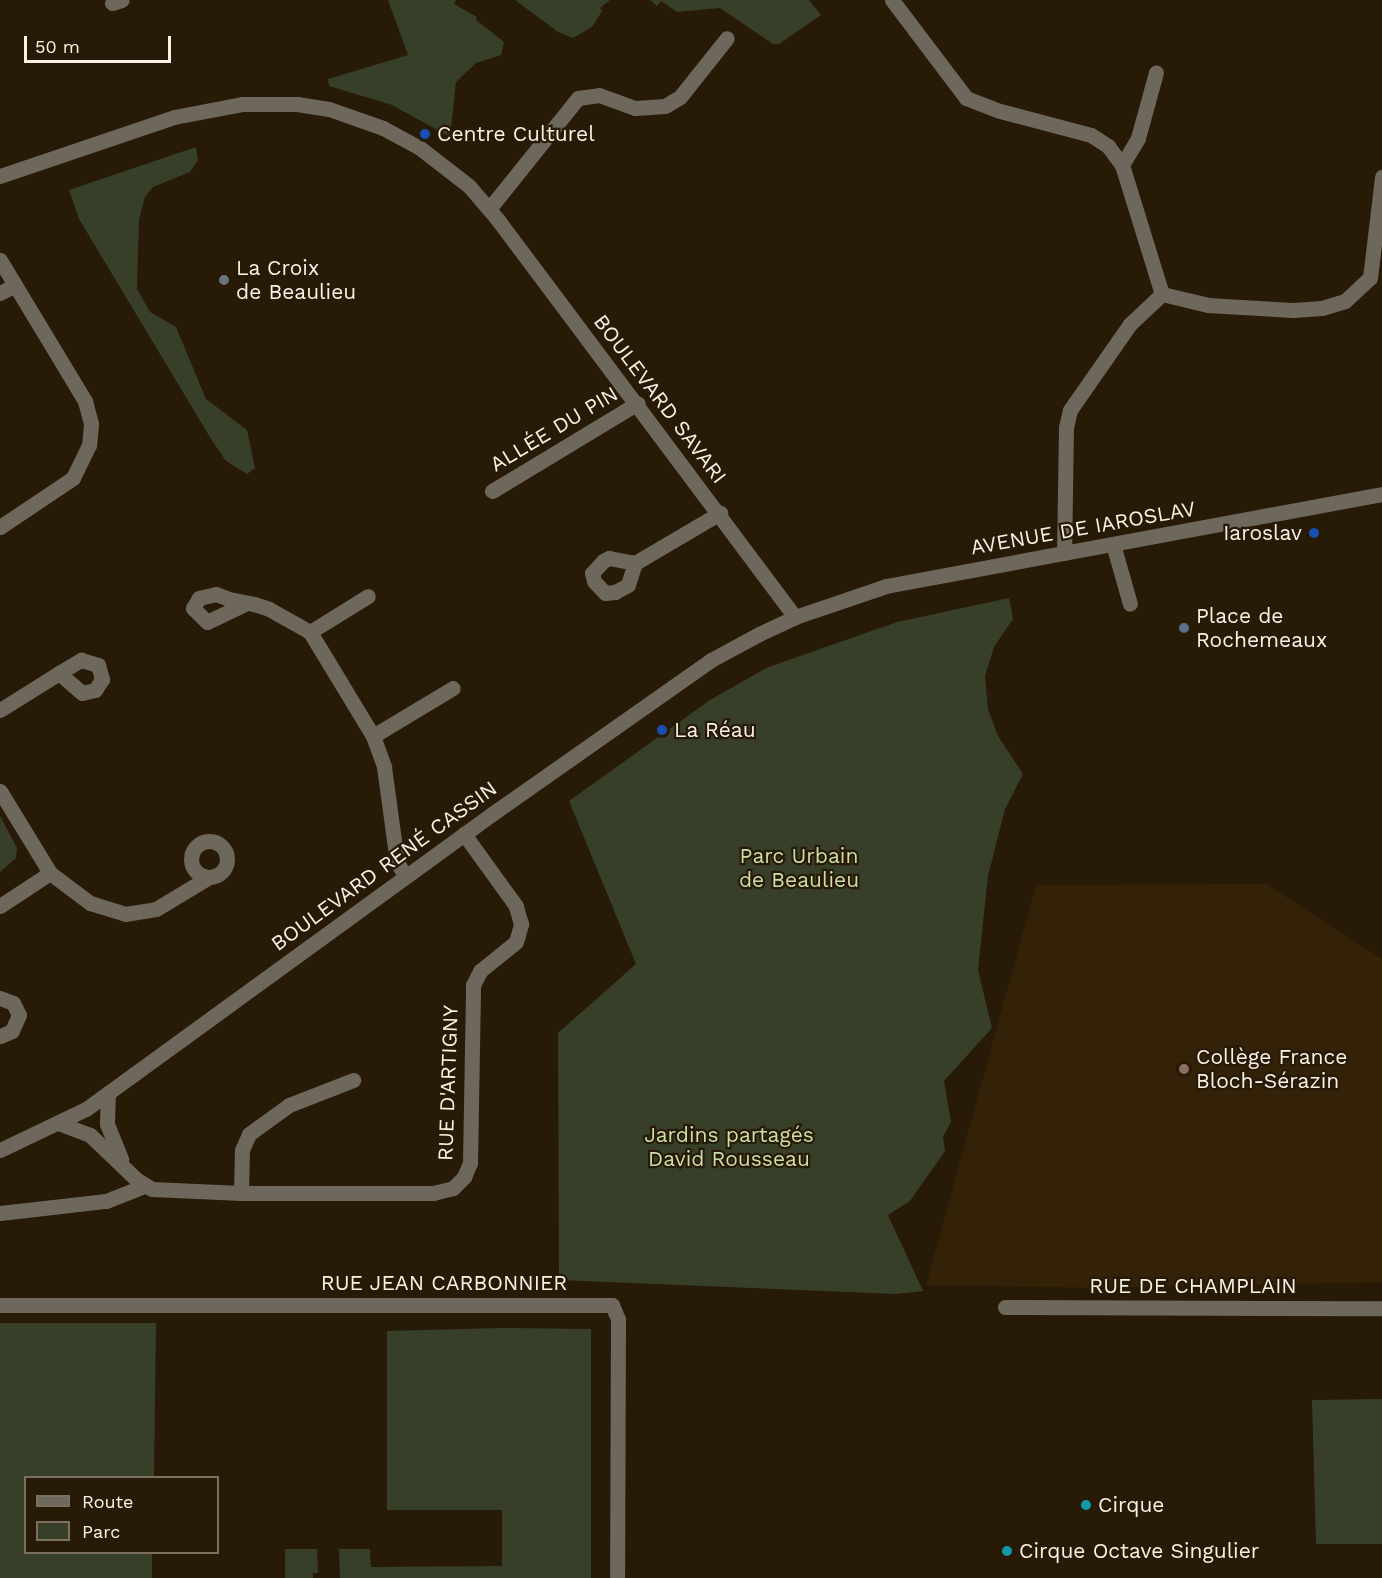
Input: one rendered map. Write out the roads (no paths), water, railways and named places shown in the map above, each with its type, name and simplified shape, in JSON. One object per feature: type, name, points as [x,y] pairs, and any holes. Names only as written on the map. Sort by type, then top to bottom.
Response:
[{"type":"street","points":[[892,0],[966,98],[1000,111],[1091,135],[1108,146],[1122,165],[1162,294]]},
{"type":"street","points":[[489,209],[578,98],[599,95],[635,108],[665,106],[680,97],[727,39]]},
{"type":"street","points":[[1122,165],[1138,138],[1156,72]]},
{"type":"street","name":"BOULEVARD SAVARI","points":[[0,176],[194,111],[242,104],[297,104],[355,117],[420,148],[469,186],[489,209],[638,403],[795,617]]},
{"type":"street","points":[[1162,294],[1208,305],[1322,308],[1352,297],[1376,279],[1382,177]]},
{"type":"street","points":[[0,260],[85,401],[91,432],[84,459],[74,478],[0,527]]},
{"type":"street","points":[[0,293],[15,285]]},
{"type":"street","points":[[1064,553],[1066,428],[1070,410],[1130,324],[1162,294]]},
{"type":"street","name":"ALLÉE DU PIN","points":[[492,491],[638,403]]},
{"type":"street","name":"AVENUE DE IAROSLAV","points":[[795,617],[886,586],[1382,494]]},
{"type":"street","points":[[634,563],[720,513]]},
{"type":"street","points":[[1113,544],[1130,604]]},
{"type":"street","points":[[310,632],[368,596]]},
{"type":"street","points":[[247,603],[285,615],[310,632],[373,736],[386,778],[397,862],[405,876]]},
{"type":"street","name":"BOULEVARD RENÉ CASSIN","points":[[0,1150],[61,1124],[108,1093],[405,876],[711,660],[795,617]]},
{"type":"street","points":[[0,710],[59,674]]},
{"type":"street","points":[[373,736],[453,688]]},
{"type":"street","points":[[0,792],[50,873],[90,903],[125,914],[156,909],[209,877]]},
{"type":"street","name":"RUE D'ARTIGNY","points":[[144,1186],[171,1192],[433,1193],[453,1188],[464,1177],[470,1163],[473,985],[480,971],[516,942],[521,924],[516,906],[464,834]]},
{"type":"street","points":[[0,906],[50,873]]},
{"type":"street","points":[[0,998],[13,1003],[19,1015],[12,1031],[0,1036]]},
{"type":"street","points":[[241,1192],[242,1150],[249,1134],[289,1105],[353,1080]]},
{"type":"street","points":[[108,1093],[107,1124],[124,1167]]},
{"type":"street","points":[[0,1213],[106,1201],[144,1186],[86,1132],[61,1124]]},
{"type":"street","name":"RUE JEAN CARBONNIER","points":[[0,1305],[612,1305],[618,1319],[617,1578]]},
{"type":"street","name":"RUE DE CHAMPLAIN","points":[[1005,1307],[1382,1308]]},
{"type":"place","name":"Centre Culturel","points":[[425,134]]},
{"type":"place","name":"La Croix de Beaulieu","points":[[224,280]]},
{"type":"place","name":"Iaroslav","points":[[1314,533]]},
{"type":"place","name":"Place de Rochemeaux","points":[[1184,628]]},
{"type":"place","name":"La Réau","points":[[662,730]]},
{"type":"place","name":"Collège France Bloch-Sérazin","points":[[1184,1069]]},
{"type":"place","name":"Cirque","points":[[1086,1505]]},
{"type":"place","name":"Cirque Octave Singulier","points":[[1007,1551]]},
{"type":"park label","name":"Parc Urbain de Beaulieu","points":[[799,868]]},
{"type":"park label","name":"Jardins partagés David Rousseau","points":[[729,1147]]}]
